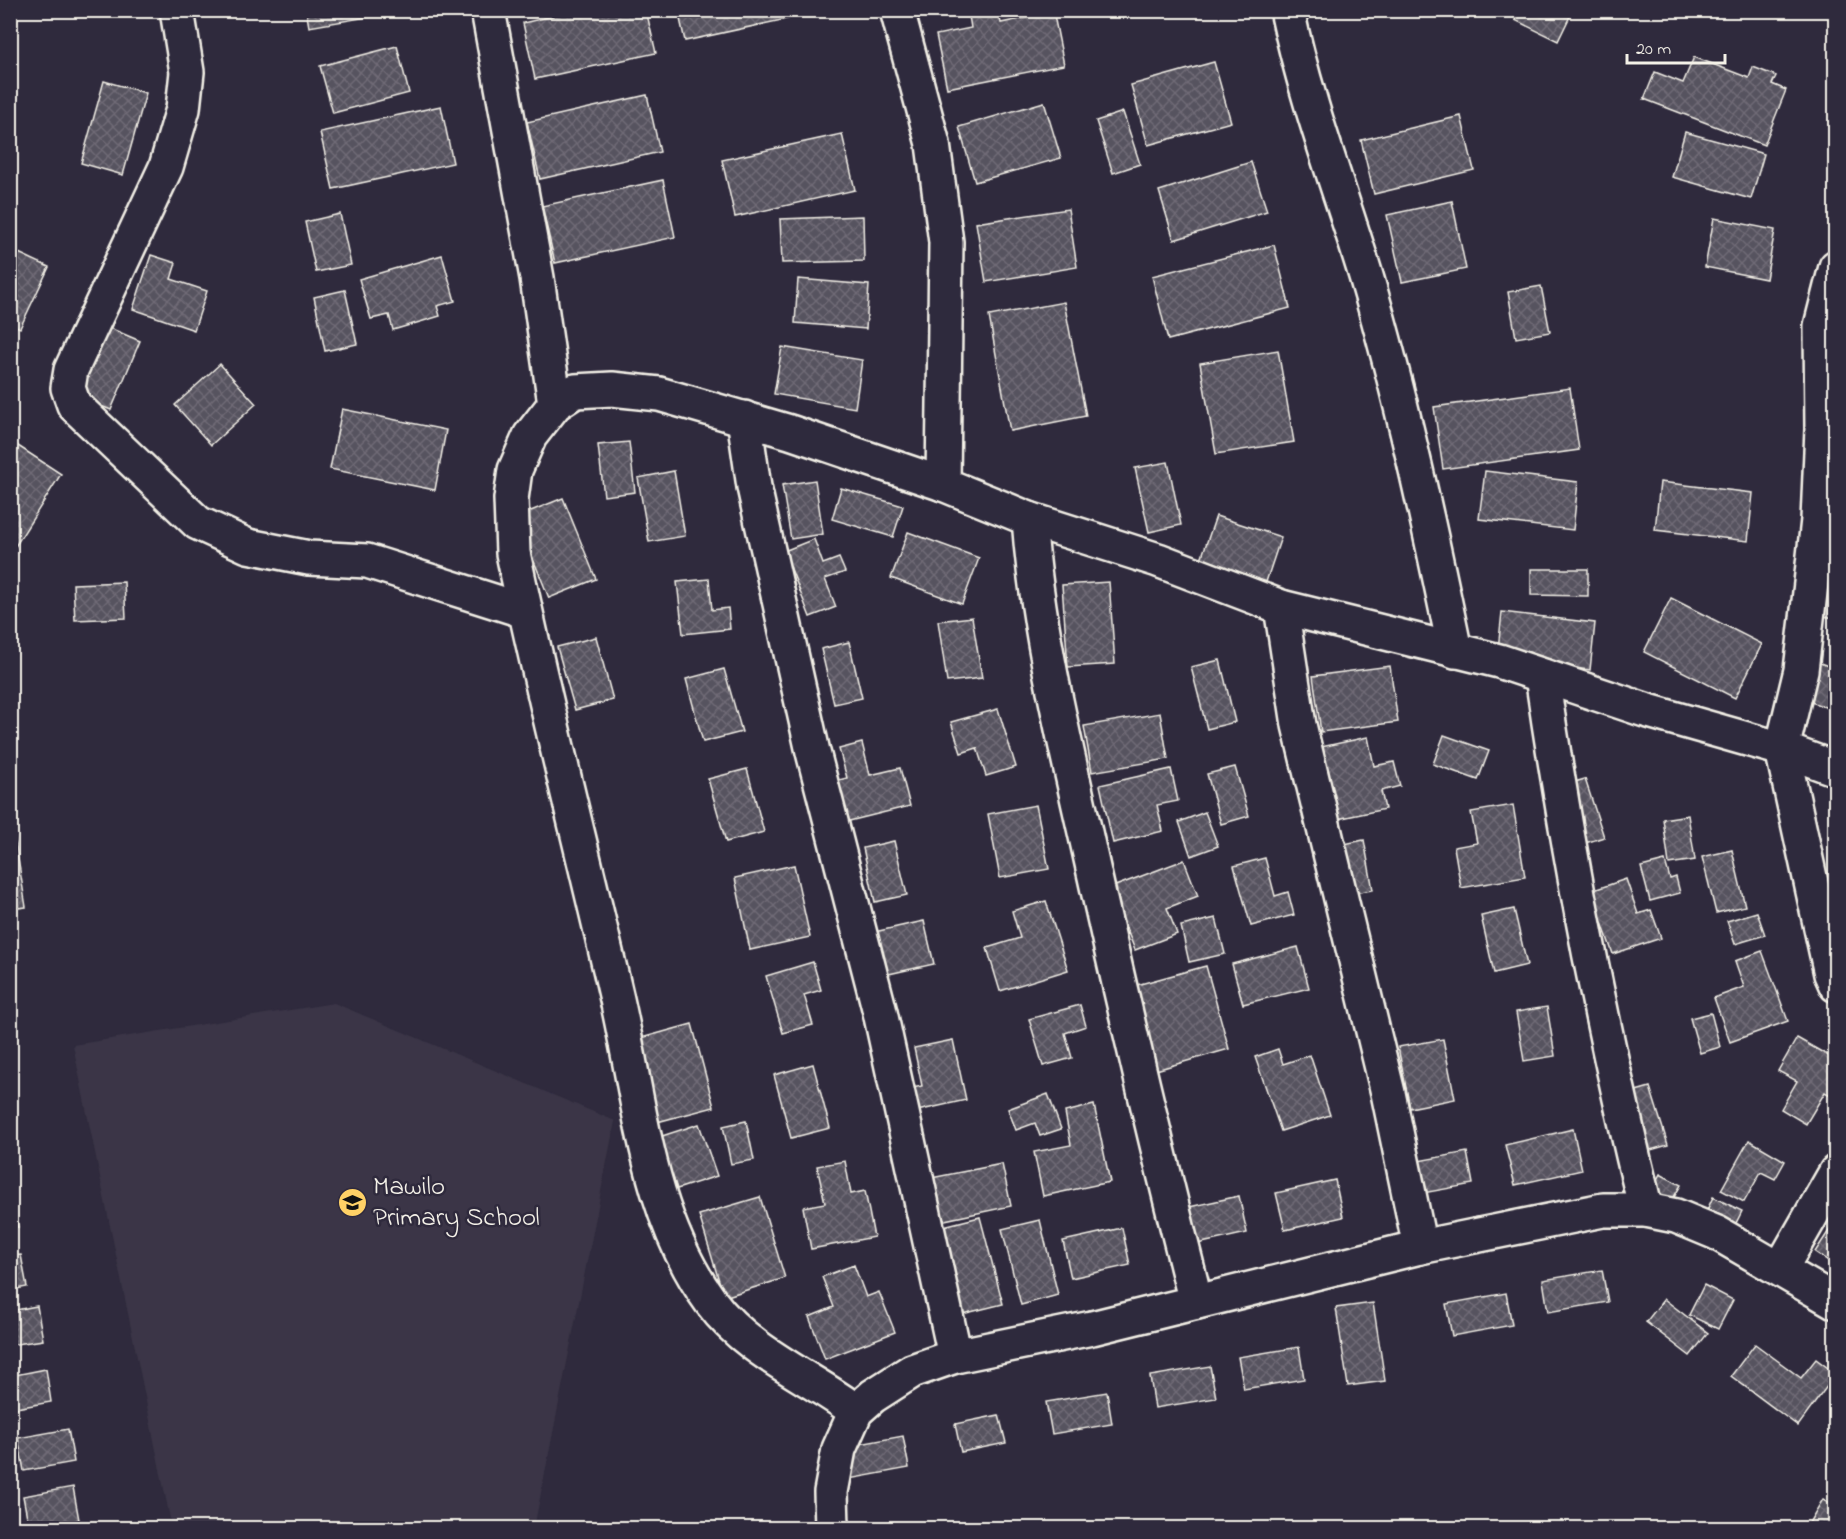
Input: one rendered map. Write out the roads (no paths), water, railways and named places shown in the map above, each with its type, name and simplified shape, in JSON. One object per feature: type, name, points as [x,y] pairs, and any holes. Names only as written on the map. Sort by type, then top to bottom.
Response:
[{"type":"street","points":[[177,10],[187,72],[183,109],[166,167],[71,370],[68,388],[74,405],[198,523],[248,546],[309,558],[367,561],[525,611]]},
{"type":"street","points":[[488,10],[537,278],[555,404]]},
{"type":"street","points":[[897,10],[933,144],[946,242],[942,484]]},
{"type":"street","points":[[1287,10],[1298,64],[1365,276],[1415,455],[1455,651]]},
{"type":"street","points":[[1836,267],[1821,326],[1822,440],[1818,520],[1801,670],[1782,749],[1831,974],[1836,985]]},
{"type":"street","points":[[856,1411],[826,1389],[762,1353],[734,1329],[705,1293],[681,1253],[665,1215],[649,1160],[629,1050],[513,554],[511,499],[515,470],[530,436],[555,404],[575,391],[612,389],[659,394],[744,418],[942,484],[1029,519],[1158,560],[1281,607],[1499,661],[1645,710],[1782,749],[1836,769]]},
{"type":"street","points":[[744,418],[754,487],[813,752],[880,1012],[955,1356]]},
{"type":"street","points":[[1029,519],[1038,613],[1065,742],[1122,1001],[1196,1302]]},
{"type":"street","points":[[1281,607],[1299,725],[1380,1058],[1420,1247]]},
{"type":"street","points":[[1542,676],[1563,812],[1611,1062],[1646,1210]]},
{"type":"street","points":[[1781,1268],[1836,1172]]},
{"type":"street","points":[[832,1528],[831,1492],[839,1449],[856,1411],[873,1396],[912,1371],[955,1356],[1092,1328],[1288,1282],[1420,1247],[1603,1210],[1646,1210],[1676,1216],[1717,1233],[1781,1268],[1836,1302]]},
{"type":"place","name":"Mawilo Primary School","points":[[352,1203]]}]
